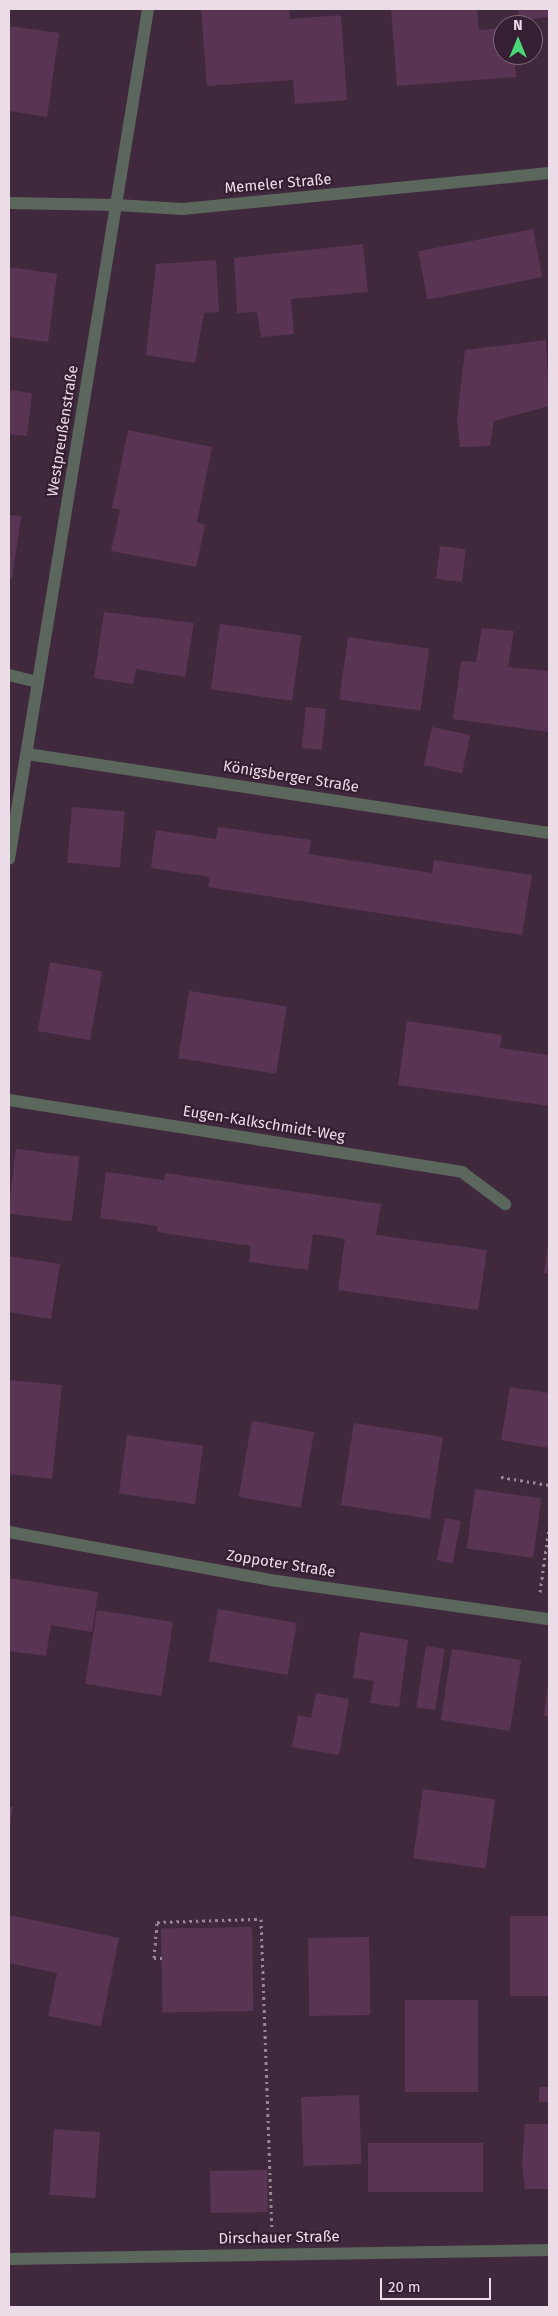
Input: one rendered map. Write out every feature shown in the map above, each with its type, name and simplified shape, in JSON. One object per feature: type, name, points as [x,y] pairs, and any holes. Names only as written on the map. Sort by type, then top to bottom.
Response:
[{"type":"street","name":"Westpreußenstraße","points":[[9,859],[148,9]]},
{"type":"street","name":"Memeler Straße","points":[[9,203],[116,205],[183,209],[549,173]]},
{"type":"street","points":[[9,675],[38,682]]},
{"type":"street","name":"Königsberger Straße","points":[[27,754],[549,833]]},
{"type":"street","name":"Eugen-Kalkschmidt-Weg","points":[[9,1100],[462,1172],[505,1204]]},
{"type":"street","name":"Zoppoter Straße","points":[[9,1532],[277,1581],[549,1619]]},
{"type":"street","name":"Dirschauer Straße","points":[[9,2259],[549,2250]]},
{"type":"path","points":[[501,1477],[549,1485]]},
{"type":"path","points":[[536,1617],[549,1528]]},
{"type":"path","points":[[162,1958],[154,1958],[157,1922],[261,1919],[273,2254]]},
{"type":"building","points":[[201,9],[289,9],[290,19],[341,15],[347,100],[295,104],[293,80],[207,86]]},
{"type":"building","points":[[391,9],[477,9],[479,30],[493,29],[493,65],[515,65],[516,77],[397,86]]},
{"type":"building","points":[[518,9],[549,9],[549,17],[543,18],[543,15],[519,15]]},
{"type":"building","points":[[9,26],[59,33],[47,117],[9,111]]},
{"type":"building","points":[[533,229],[542,277],[427,299],[418,251]]},
{"type":"building","points":[[363,244],[368,292],[291,299],[294,334],[261,337],[257,312],[237,313],[234,258]]},
{"type":"building","points":[[216,260],[219,312],[204,313],[195,363],[146,355],[156,264]]},
{"type":"building","points":[[9,267],[57,274],[48,342],[9,337]]},
{"type":"building","points":[[546,340],[549,406],[494,421],[490,446],[460,447],[457,419],[465,350]]},
{"type":"building","points":[[9,390],[32,393],[27,436],[9,434]]},
{"type":"building","points":[[128,430],[212,447],[197,522],[205,525],[196,567],[111,551],[120,510],[112,508]]},
{"type":"building","points":[[9,515],[21,516],[12,579],[9,578]]},
{"type":"building","points":[[440,546],[466,549],[462,582],[436,579]]},
{"type":"building","points":[[104,612],[194,623],[185,677],[136,669],[133,684],[94,678]]},
{"type":"building","points":[[220,624],[301,635],[292,701],[211,689]]},
{"type":"building","points":[[482,628],[514,631],[508,667],[549,671],[549,732],[453,719],[461,661],[476,662]]},
{"type":"building","points":[[348,637],[429,648],[420,711],[339,699]]},
{"type":"building","points":[[306,707],[326,709],[322,750],[302,748]]},
{"type":"building","points":[[432,727],[470,735],[462,773],[424,765]]},
{"type":"building","points":[[72,807],[125,812],[120,867],[67,863]]},
{"type":"building","points":[[218,827],[311,840],[309,854],[432,873],[434,860],[532,875],[522,935],[208,887],[210,877],[151,868],[156,830],[216,839]]},
{"type":"building","points":[[50,962],[102,971],[90,1040],[38,1031]]},
{"type":"building","points":[[189,991],[287,1006],[276,1074],[178,1058]]},
{"type":"building","points":[[407,1021],[502,1035],[500,1048],[549,1055],[549,1106],[398,1085]]},
{"type":"building","points":[[16,1149],[80,1157],[72,1221],[9,1214]]},
{"type":"building","points":[[106,1172],[164,1180],[165,1173],[381,1204],[376,1235],[487,1250],[478,1310],[338,1290],[345,1239],[313,1234],[308,1270],[249,1262],[251,1246],[157,1232],[158,1226],[100,1218]]},
{"type":"building","points":[[549,1244],[549,1274],[544,1273]]},
{"type":"building","points":[[9,1256],[60,1264],[51,1319],[9,1312]]},
{"type":"building","points":[[9,1380],[62,1385],[52,1479],[9,1474]]},
{"type":"building","points":[[510,1387],[549,1393],[549,1448],[501,1440]]},
{"type":"building","points":[[252,1421],[314,1432],[301,1508],[239,1497]]},
{"type":"building","points":[[354,1423],[443,1437],[430,1519],[341,1505]]},
{"type":"building","points":[[127,1435],[203,1446],[195,1504],[119,1493]]},
{"type":"building","points":[[475,1489],[541,1498],[533,1558],[467,1548]]},
{"type":"building","points":[[445,1518],[461,1521],[453,1563],[437,1560]]},
{"type":"building","points":[[9,1578],[98,1592],[92,1632],[51,1625],[46,1656],[9,1651]]},
{"type":"building","points":[[218,1609],[297,1623],[288,1675],[209,1661]]},
{"type":"building","points":[[97,1610],[173,1622],[161,1696],[85,1684]]},
{"type":"building","points":[[360,1632],[408,1640],[399,1707],[370,1703],[374,1681],[353,1678]]},
{"type":"building","points":[[426,1646],[445,1649],[435,1710],[416,1707]]},
{"type":"building","points":[[452,1649],[521,1660],[510,1731],[441,1720]]},
{"type":"building","points":[[549,1685],[549,1717],[544,1716]]},
{"type":"building","points":[[316,1693],[349,1699],[339,1755],[292,1747],[298,1715],[311,1718]]},
{"type":"building","points":[[423,1789],[495,1799],[486,1868],[413,1858]]},
{"type":"building","points":[[9,1806],[13,1807],[10,1827],[9,1827]]},
{"type":"building","points":[[9,1915],[119,1938],[101,2026],[48,2016],[57,1973],[9,1963]]},
{"type":"building","points":[[510,1916],[549,1916],[549,1996],[510,1996]]},
{"type":"building","points":[[252,1927],[253,2011],[162,2013],[161,1929]]},
{"type":"building","points":[[369,1937],[370,2015],[309,2016],[308,1938]]},
{"type":"building","points":[[405,2000],[478,2000],[478,2092],[405,2092]]},
{"type":"building","points":[[539,2087],[549,2087],[549,2102],[539,2102]]},
{"type":"building","points":[[359,2095],[361,2164],[303,2166],[301,2097]]},
{"type":"building","points":[[525,2124],[549,2124],[549,2189],[525,2189],[522,2164]]},
{"type":"building","points":[[54,2129],[100,2132],[95,2198],[49,2195]]},
{"type":"building","points":[[368,2143],[483,2143],[483,2192],[368,2192]]},
{"type":"building","points":[[267,2170],[268,2212],[211,2213],[210,2171]]}]
